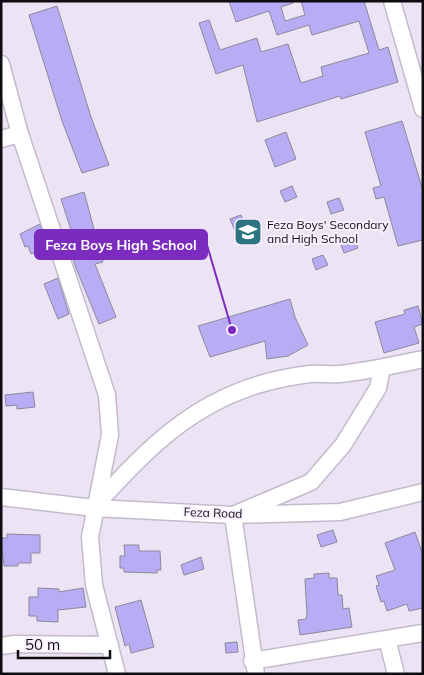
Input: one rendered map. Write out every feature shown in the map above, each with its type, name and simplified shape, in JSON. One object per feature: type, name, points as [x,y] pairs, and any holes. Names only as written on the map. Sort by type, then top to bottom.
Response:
[{"type":"street","points":[[392,1],[423,109]]},
{"type":"street","points":[[1,64],[20,134],[107,395],[110,435],[107,461],[94,508],[90,538],[94,585],[117,674]]},
{"type":"street","points":[[1,139],[20,134]]},
{"type":"street","points":[[94,508],[136,460],[176,426],[221,399],[265,383],[283,379],[310,374],[338,374],[423,360]]},
{"type":"street","points":[[382,368],[378,388],[348,437],[311,482],[233,515],[254,667],[423,633]]},
{"type":"street","name":"Feza Road","points":[[1,497],[94,508],[233,515],[340,512],[423,492]]},
{"type":"street","points":[[387,639],[396,674]]},
{"type":"street","points":[[1,646],[110,645]]},
{"type":"building","points":[[229,1],[293,1],[293,3],[281,7],[285,21],[305,15],[301,1],[364,1],[379,50],[388,47],[398,82],[341,99],[340,96],[257,122],[243,65],[216,74],[199,23],[209,20],[220,50],[257,38],[261,52],[288,44],[301,83],[323,76],[321,67],[369,53],[359,21],[312,35],[309,25],[277,35],[269,11],[236,22]]},
{"type":"building","points":[[57,6],[91,117],[109,165],[82,173],[62,121],[29,15]]},
{"type":"building","points":[[402,121],[423,191],[423,240],[398,246],[384,197],[376,199],[373,188],[381,186],[365,132]]},
{"type":"building","points":[[286,132],[296,159],[275,167],[265,140]]},
{"type":"building","points":[[292,186],[297,197],[285,202],[280,191]]},
{"type":"building","points":[[84,192],[103,262],[95,264],[116,317],[99,324],[76,268],[65,232],[71,230],[61,199]]},
{"type":"building","points":[[339,198],[344,210],[331,214],[327,202]]},
{"type":"building","points":[[241,215],[250,239],[240,243],[230,219]]},
{"type":"building","points":[[40,224],[48,248],[31,254],[28,246],[25,247],[20,234]]},
{"type":"building","points":[[353,235],[358,248],[344,253],[339,240]]},
{"type":"building","points":[[323,255],[328,265],[316,270],[312,259]]},
{"type":"building","points":[[58,278],[69,314],[58,319],[44,284]]},
{"type":"building","points":[[290,299],[295,317],[308,345],[288,356],[267,359],[265,341],[210,357],[198,326]]},
{"type":"building","points":[[418,306],[423,324],[414,327],[419,343],[384,353],[375,322],[405,314],[404,310]]},
{"type":"building","points":[[33,392],[35,407],[17,409],[17,405],[6,406],[5,395]]},
{"type":"building","points":[[333,530],[337,542],[321,547],[317,535]]},
{"type":"building","points":[[415,532],[423,555],[423,608],[409,611],[407,604],[387,611],[384,601],[381,602],[376,586],[379,585],[376,576],[395,570],[385,543]]},
{"type":"building","points":[[7,534],[40,535],[40,553],[31,553],[31,563],[18,563],[18,566],[4,566],[1,538],[7,538]]},
{"type":"building","points":[[124,545],[139,545],[139,551],[160,551],[161,570],[157,570],[157,573],[124,572],[124,568],[120,568],[120,556],[125,556]]},
{"type":"building","points":[[201,557],[204,569],[184,575],[181,565]]},
{"type":"building","points":[[329,573],[329,578],[337,578],[338,595],[342,595],[343,609],[349,608],[352,627],[300,635],[298,620],[306,619],[307,615],[305,579],[314,578],[314,574]]},
{"type":"building","points":[[38,588],[59,589],[59,592],[83,588],[86,607],[58,610],[58,622],[37,621],[37,616],[29,616],[29,597],[38,597]]},
{"type":"building","points":[[141,600],[154,647],[131,653],[129,644],[125,646],[115,607]]},
{"type":"building","points":[[237,642],[238,652],[226,653],[225,643]]},
{"type":"place","name":"Feza Boys' Secondary and High School","points":[[248,232]]},
{"type":"place","name":"Feza Boys High School","points":[[232,330]]}]
